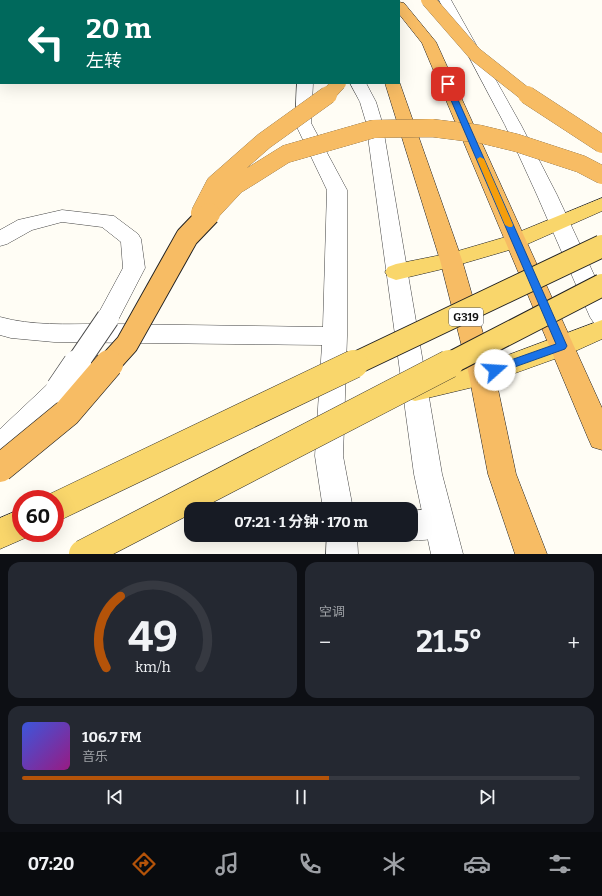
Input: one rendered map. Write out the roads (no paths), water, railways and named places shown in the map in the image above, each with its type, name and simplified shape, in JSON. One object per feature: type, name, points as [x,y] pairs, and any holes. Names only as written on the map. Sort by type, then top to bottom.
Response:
[{"type":"highway","points":[[428,0],[475,54],[532,98],[602,144]]},
{"type":"highway","points":[[400,7],[429,42],[602,438]]},
{"type":"highway","points":[[0,468],[68,413],[127,344],[215,184],[264,141],[330,93],[338,84]]},
{"type":"highway","name":"G319","points":[[393,84],[450,260],[482,375],[502,474],[531,554]]},
{"type":"highway","points":[[187,237],[236,186],[286,154],[373,129],[432,128],[480,134],[517,143],[574,162],[602,175]]},
{"type":"main road","points":[[396,272],[450,260],[516,242],[602,204]]},
{"type":"main road","points":[[64,504],[602,246]]},
{"type":"main road","points":[[83,554],[602,285]]},
{"type":"main road","points":[[415,390],[482,375],[562,346],[602,329]]},
{"type":"main road","points":[[0,534],[12,528]]},
{"type":"street","points":[[445,0],[513,125],[561,222],[602,317]]},
{"type":"street","points":[[305,84],[304,123],[338,190],[335,336],[329,456],[337,502]]},
{"type":"street","points":[[359,84],[368,102],[374,122],[428,474],[425,524],[447,554]]},
{"type":"street","points":[[0,239],[25,225],[62,216],[107,221],[131,239],[134,268],[108,318],[60,389],[0,447]]},
{"type":"street","points":[[0,326],[11,329],[54,333],[335,336]]},
{"type":"street","points":[[342,542],[342,554]]}]
